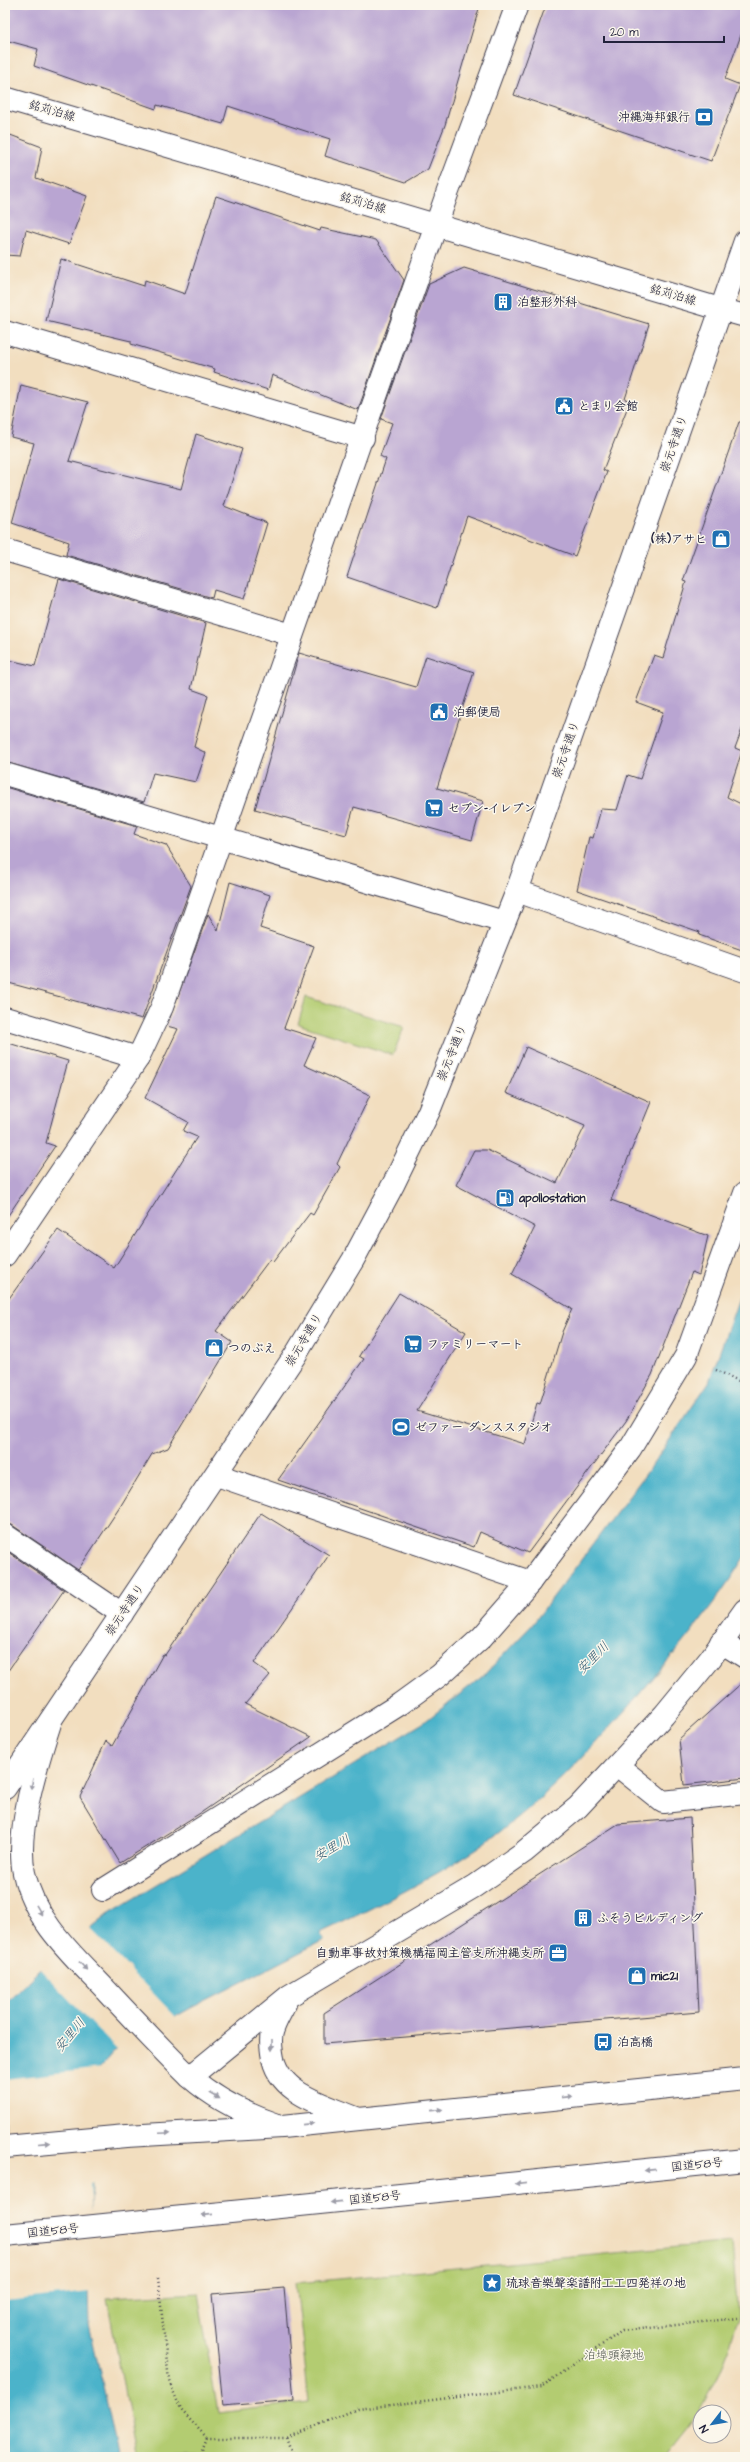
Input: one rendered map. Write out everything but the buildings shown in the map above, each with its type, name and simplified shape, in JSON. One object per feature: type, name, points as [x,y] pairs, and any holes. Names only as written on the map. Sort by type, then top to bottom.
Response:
[{"type":"main road","points":[[8,1246],[138,1058],[162,1007],[292,635],[363,438],[512,6]]},
{"type":"main road","name":"銘苅泊線","points":[[5,98],[745,316]]},
{"type":"main road","name":"崇元寺通り","points":[[5,1788],[217,1475],[296,1354],[353,1260],[394,1183],[429,1111],[517,891],[745,241]]},
{"type":"main road","points":[[5,332],[363,438]]},
{"type":"main road","points":[[5,550],[292,635]]},
{"type":"main road","points":[[5,774],[504,922]]},
{"type":"main road","points":[[517,891],[745,970]]},
{"type":"main road","points":[[5,1018],[138,1058]]},
{"type":"main road","points":[[103,1890],[406,1700],[440,1675],[482,1637],[530,1582],[630,1449],[686,1356],[745,1194]]},
{"type":"main road","points":[[217,1475],[530,1582]]},
{"type":"main road","points":[[5,1535],[122,1614]]},
{"type":"main road","points":[[190,2077],[289,1996],[475,1886],[524,1852],[578,1806],[618,1766],[664,1715],[745,1610]]},
{"type":"main road","points":[[721,1642],[745,1657]]},
{"type":"main road","points":[[51,1720],[33,1774],[23,1836],[23,1872],[31,1896],[56,1938],[164,2053],[190,2077],[207,2092],[228,2104],[282,2126]]},
{"type":"main road","points":[[618,1766],[663,1802],[745,1793]]},
{"type":"main road","points":[[289,1996],[272,2030],[271,2048],[273,2062],[278,2074],[285,2083],[301,2095],[356,2118]]},
{"type":"main road","points":[[5,2147],[126,2136],[282,2126],[745,2079]]},
{"type":"main road","name":"国道58号","points":[[5,2235],[745,2160]]},
{"type":"path","points":[[158,2278],[169,2381],[181,2410],[207,2438],[286,2438],[357,2409],[541,2387],[622,2331],[738,2318]]},
{"type":"path","points":[[199,2457],[207,2438]]},
{"type":"path","points":[[286,2438],[293,2457]]},
{"type":"green space","points":[[306,997],[404,1027],[393,1055],[298,1024]]},
{"type":"green space","name":"泊埠頭緑地","points":[[732,2242],[738,2318],[729,2348],[716,2380],[703,2404],[692,2404],[692,2421],[663,2457],[137,2457],[107,2298],[198,2293],[218,2413],[309,2402],[296,2283]]},
{"type":"water","name":"安里川","points":[[745,1281],[745,1556],[705,1615],[629,1706],[577,1763],[540,1799],[500,1832],[441,1871],[320,1933],[324,1940],[189,2009],[113,2052],[94,2075],[88,2289],[89,2324],[119,2457],[5,2457],[5,2004],[38,1971],[108,1914],[423,1723],[483,1676],[532,1625],[651,1467],[709,1382]]},
{"type":"pier","points":[[89,1927],[177,2018],[118,2051],[39,1968]]},
{"type":"pier","points":[[102,2068],[96,2076],[93,2183],[89,2184],[92,2227],[90,2292],[5,2301],[5,2079]]},
{"type":"place","name":"沖縄海邦銀行","points":[[704,117]]},
{"type":"place","name":"泊整形外科","points":[[503,302]]},
{"type":"place","name":"とまり会館","points":[[564,406]]},
{"type":"place","name":"(株)アサヒ","points":[[721,539]]},
{"type":"place","name":"泊郵便局","points":[[439,712]]},
{"type":"place","name":"セブン-イレブン","points":[[434,808]]},
{"type":"place","name":"apollostation","points":[[505,1198]]},
{"type":"place","name":"ファミリーマート","points":[[413,1344]]},
{"type":"place","name":"つのぶえ","points":[[214,1348]]},
{"type":"place","name":"ゼファー ダンススタジオ","points":[[401,1427]]},
{"type":"place","name":"ふそうビルディング","points":[[583,1918]]},
{"type":"place","name":"自動車事故対策機構福岡主管支所沖縄支所","points":[[558,1953]]},
{"type":"place","name":"mic21","points":[[637,1976]]},
{"type":"place","name":"泊高橋","points":[[603,2042]]},
{"type":"place","name":"琉球音樂聲楽譜附工工四発祥の地","points":[[492,2283]]}]
